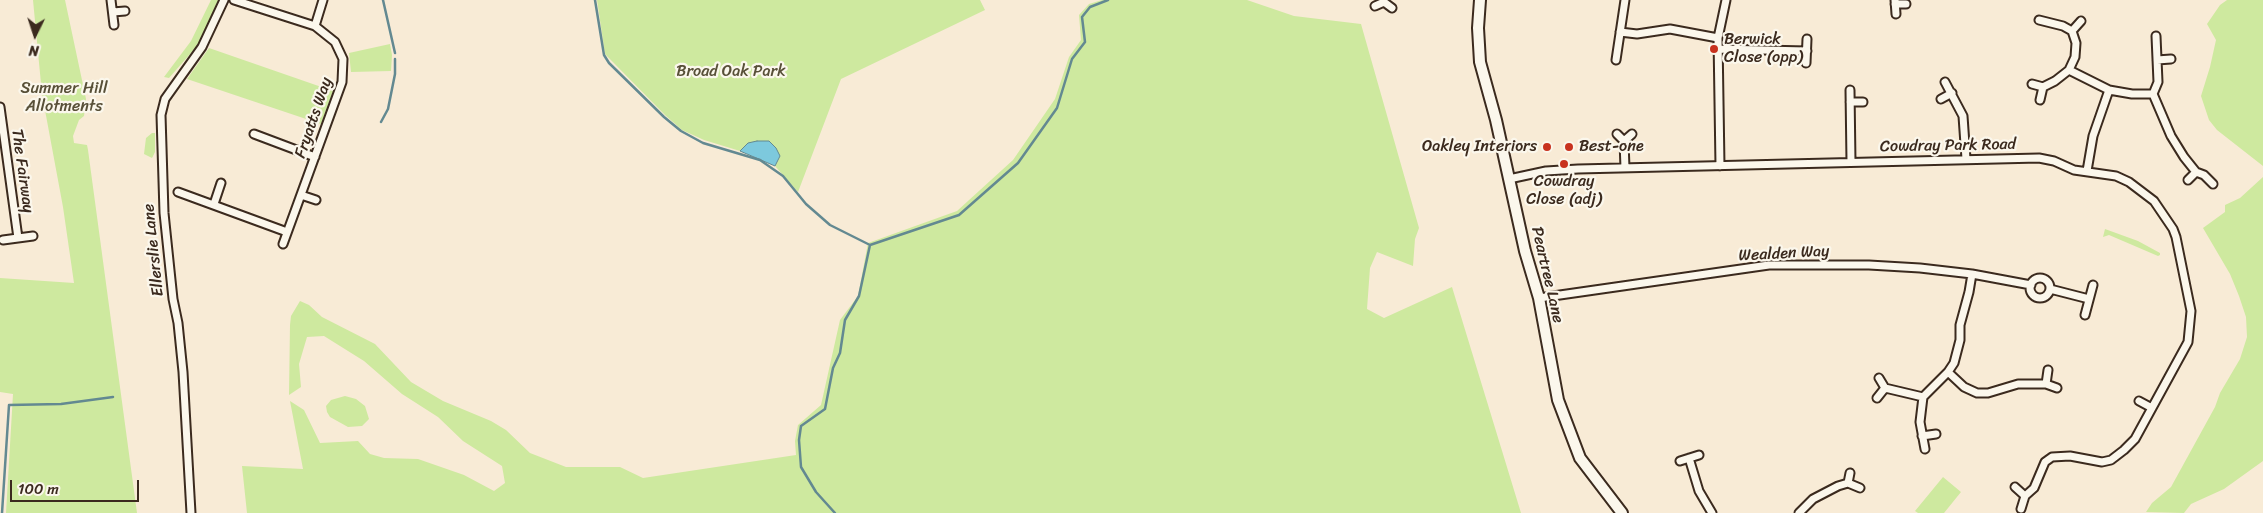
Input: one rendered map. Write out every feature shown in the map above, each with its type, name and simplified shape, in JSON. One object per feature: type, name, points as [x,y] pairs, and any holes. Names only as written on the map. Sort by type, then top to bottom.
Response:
[{"type":"street","points":[[111,0],[114,25]]},
{"type":"street","name":"Ellerslie Lane","points":[[192,513],[183,372],[178,322],[172,299],[164,212],[161,120],[165,99],[202,47],[224,0]]},
{"type":"street","name":"Fryatts Way","points":[[234,0],[315,26],[335,42],[340,50],[344,64],[342,82],[283,244]]},
{"type":"street","points":[[315,26],[322,0]]},
{"type":"street","name":"Peartree Lane","points":[[1480,0],[1478,28],[1480,62],[1539,298],[1558,400],[1573,442],[1592,474],[1622,513]]},
{"type":"street","points":[[1616,60],[1625,0]]},
{"type":"street","points":[[1720,166],[1718,38],[1726,0]]},
{"type":"street","points":[[1375,6],[1385,1],[1392,8]]},
{"type":"street","points":[[1896,14],[1895,2],[1906,4]]},
{"type":"street","points":[[113,12],[125,11]]},
{"type":"street","points":[[2032,84],[2043,87],[2055,82],[2069,70],[2075,56],[2076,43],[2072,30],[2039,20]]},
{"type":"street","points":[[2072,30],[2081,21]]},
{"type":"street","points":[[1620,32],[1636,34],[1670,29],[1718,38]]},
{"type":"street","points":[[2152,94],[2158,82],[2156,36]]},
{"type":"street","points":[[1806,63],[1807,39]]},
{"type":"street","points":[[1718,49],[1807,51]]},
{"type":"street","points":[[2157,60],[2171,59]]},
{"type":"street","points":[[2069,70],[2109,90],[2132,94],[2152,94]]},
{"type":"street","points":[[1945,82],[1963,116],[1966,158]]},
{"type":"street","points":[[2040,100],[2043,87]]},
{"type":"street","points":[[1850,90],[1851,162]]},
{"type":"street","points":[[2087,171],[2093,136],[2109,90]]},
{"type":"street","points":[[1941,99],[1952,93]]},
{"type":"street","points":[[2152,94],[2171,136],[2196,172],[2204,175],[2213,184]]},
{"type":"street","points":[[1850,102],[1863,102]]},
{"type":"street","name":"The Fairway","points":[[0,107],[3,150],[18,238]]},
{"type":"street","points":[[254,134],[315,156]]},
{"type":"street","points":[[1617,134],[1624,141],[1625,168]]},
{"type":"street","points":[[1624,141],[1632,134]]},
{"type":"street","name":"Cowdray Park Road","points":[[1510,179],[1546,171],[1966,158],[2039,158],[2054,161],[2074,170],[2116,176],[2129,182],[2159,207],[2176,237],[2191,311],[2188,342],[2135,439],[2111,460],[2102,462],[2060,455],[2052,457],[2046,462],[2034,488],[2025,496],[2021,509]]},
{"type":"street","points":[[2188,180],[2196,172]]},
{"type":"street","points":[[214,204],[221,183]]},
{"type":"street","points":[[178,192],[287,232]]},
{"type":"street","points":[[301,195],[316,200]]},
{"type":"street","name":"The Fairway","points":[[3,240],[33,236]]},
{"type":"street","name":"Wealden Way","points":[[1539,298],[1769,265],[1870,265],[1972,274],[2031,285]]},
{"type":"street","points":[[1925,449],[1920,422],[1923,397],[1948,372],[1958,352],[1960,325],[1972,274]]},
{"type":"street","name":"Wealden Way","points":[[2043,278],[2049,283],[2050,290],[2044,297],[2038,298],[2031,291],[2031,285],[2036,279],[2043,278]]},
{"type":"street","points":[[2085,316],[2093,285]]},
{"type":"street","name":"Wealden Way","points":[[2050,290],[2090,299]]},
{"type":"street","points":[[2046,384],[2048,370]]},
{"type":"street","points":[[1948,372],[1964,387],[1977,393],[1988,393],[2018,384],[2046,384],[2057,388]]},
{"type":"street","points":[[1879,378],[1885,388],[1923,397]]},
{"type":"street","points":[[1877,398],[1885,388]]},
{"type":"street","points":[[2139,401],[2152,408]]},
{"type":"street","points":[[1922,436],[1936,434]]},
{"type":"street","points":[[1680,461],[1699,455]]},
{"type":"street","points":[[1689,458],[1699,490],[1712,513]]},
{"type":"street","points":[[1848,483],[1850,473]]},
{"type":"street","points":[[1798,513],[1813,500],[1838,486],[1848,483],[1860,488]]},
{"type":"street","points":[[2015,487],[2025,496]]},
{"type":"green space","name":"Summer Hill Allotments","points":[[33,0],[65,0],[86,99],[84,116],[79,120],[73,136],[74,143],[87,145],[88,150],[137,513],[6,513],[13,394],[0,392],[0,278],[74,283],[63,207],[42,94]]},
{"type":"green space","points":[[211,0],[219,0],[198,45],[169,78],[164,77],[191,41]]},
{"type":"green space","name":"Broad Oak Park","points":[[597,0],[980,0],[985,10],[841,79],[798,192],[775,166],[780,156],[748,143],[740,151],[704,140],[682,130],[665,115],[605,54]]},
{"type":"green space","points":[[1102,0],[1247,0],[1294,16],[1361,24],[1419,228],[1415,239],[1413,266],[1377,252],[1370,268],[1367,309],[1384,318],[1452,287],[1521,513],[247,513],[242,466],[303,469],[290,401],[304,410],[320,443],[358,441],[370,454],[384,458],[418,459],[464,475],[494,491],[505,483],[502,466],[463,441],[438,417],[402,394],[364,361],[324,336],[307,337],[299,364],[301,387],[289,395],[291,316],[300,301],[309,305],[322,317],[375,344],[411,382],[443,401],[491,421],[506,430],[530,453],[566,467],[620,467],[643,478],[796,455],[795,441],[798,425],[821,405],[840,320],[858,296],[868,243],[957,211],[1013,160],[1055,99],[1069,57],[1081,40],[1079,15],[1089,4]]},
{"type":"green space","points":[[2227,0],[2263,0],[2263,166],[2217,130],[2209,120],[2201,96],[2216,40],[2207,24],[2220,5]]},
{"type":"green space","points":[[390,44],[392,55],[391,71],[351,72],[349,53]]},
{"type":"green space","points":[[209,48],[333,91],[321,124],[187,79]]},
{"type":"green space","points":[[155,133],[155,152],[152,158],[144,154],[146,138]]},
{"type":"green space","points":[[2263,177],[2263,461],[2224,489],[2191,504],[2184,513],[2146,512],[2152,503],[2171,487],[2240,359],[2247,337],[2246,317],[2239,296],[2230,274],[2203,228],[2225,212],[2225,205],[2240,198]]},
{"type":"green space","points":[[2105,229],[2138,241],[2160,253],[2160,255],[2158,256],[2109,235],[2103,237]]},
{"type":"green space","points":[[345,396],[356,399],[365,406],[369,419],[362,426],[348,427],[330,417],[327,412],[326,406],[331,400]]},
{"type":"green space","points":[[1943,477],[1961,492],[1944,513],[1918,513],[1915,511]]},
{"type":"water","points":[[769,141],[776,148],[780,156],[775,166],[740,151],[748,143]]},
{"type":"waterway","points":[[383,0],[395,53]]},
{"type":"waterway","points":[[595,0],[604,55],[609,63],[664,117],[681,131],[703,143],[760,160],[783,176],[806,204],[830,225],[870,245]]},
{"type":"waterway","points":[[835,513],[816,492],[801,467],[799,440],[801,426],[825,409],[833,368],[840,353],[845,320],[859,296],[870,245],[959,215],[1018,163],[1057,108],[1072,59],[1085,42],[1082,17],[1090,7],[1108,0]]},
{"type":"waterway","points":[[381,122],[388,109],[395,74],[395,59]]},
{"type":"waterway","points":[[2,513],[9,405],[61,404],[113,397]]},
{"type":"place","name":"Berwick Close (opp)","points":[[1714,49]]},
{"type":"place","name":"Oakley Interiors","points":[[1547,147]]},
{"type":"place","name":"Best-one","points":[[1569,147]]},
{"type":"place","name":"Cowdray Close (adj)","points":[[1564,164]]}]
